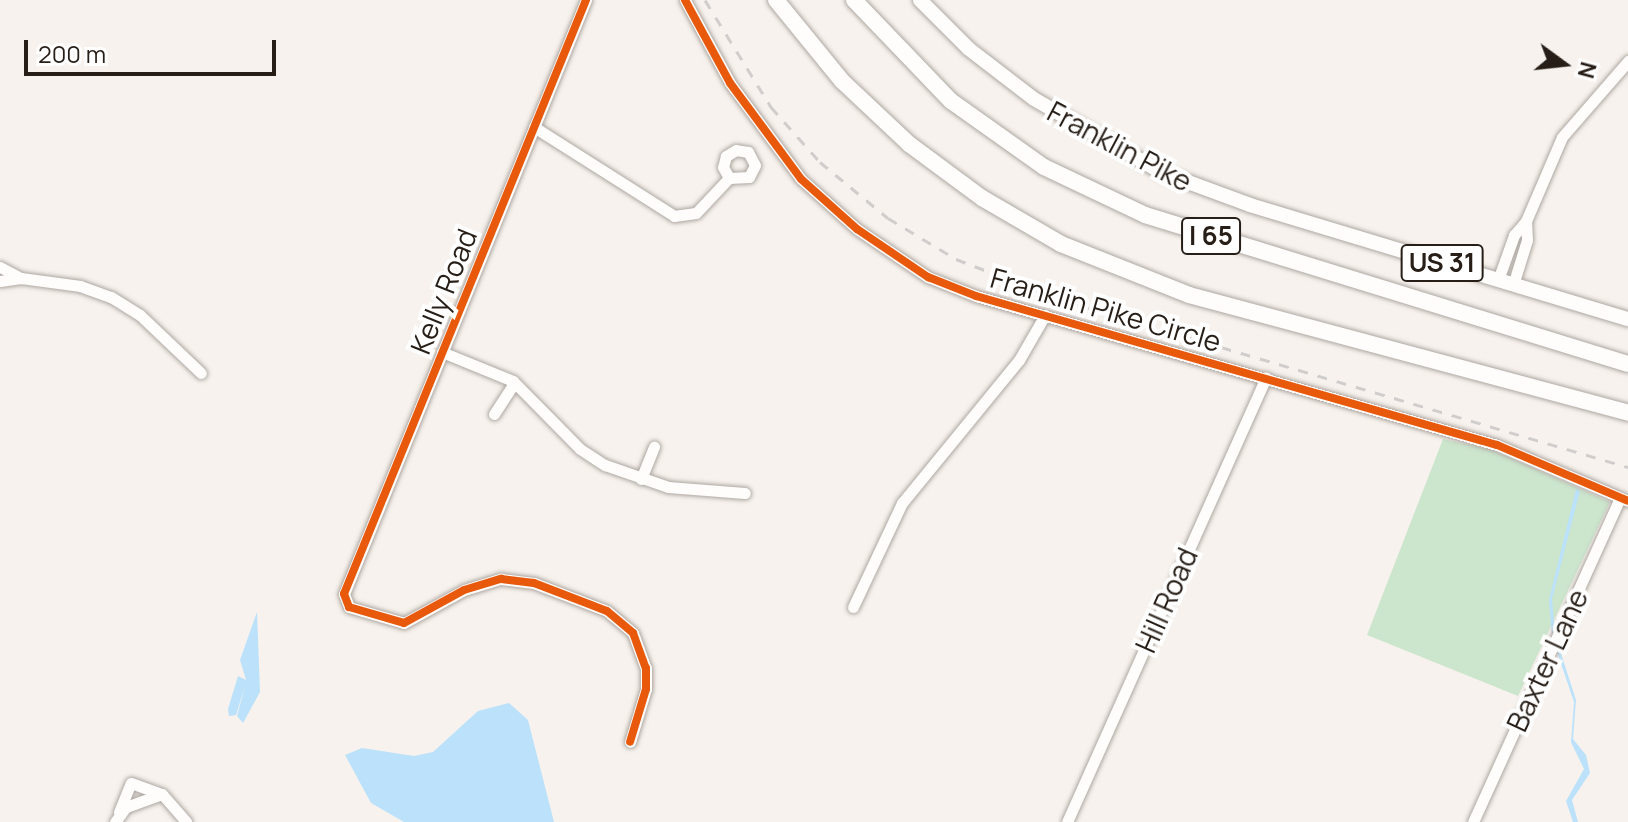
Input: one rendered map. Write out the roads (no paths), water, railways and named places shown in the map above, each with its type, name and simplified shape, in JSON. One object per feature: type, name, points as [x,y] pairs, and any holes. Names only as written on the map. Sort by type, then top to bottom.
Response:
[{"type":"highway","name":"I 65","points":[[776,0],[842,81],[909,144],[995,207],[1075,250],[1189,295],[1628,413]]},
{"type":"highway","name":"I 65","points":[[854,0],[951,101],[1044,167],[1145,215],[1628,364]]},
{"type":"main road","name":"Franklin Pike","points":[[920,0],[969,49],[1034,99],[1161,172],[1250,205],[1628,319]]},
{"type":"street","name":"Kelly Road","points":[[586,0],[356,558],[345,600],[374,617],[404,623],[476,585],[512,579],[607,611],[633,633],[646,668],[644,698],[630,742]]},
{"type":"street","name":"Franklin Pike Circle","points":[[685,0],[752,117],[826,203],[928,277],[1045,315],[1497,445],[1624,499]]},
{"type":"street","points":[[1513,285],[1526,221],[1562,137],[1628,61]]},
{"type":"street","points":[[534,127],[674,216],[701,210],[729,178]]},
{"type":"street","points":[[1498,280],[1514,235],[1526,221]]},
{"type":"street","points":[[0,267],[21,278]]},
{"type":"street","points":[[0,281],[21,278],[80,286],[111,297],[140,315],[201,373]]},
{"type":"street","points":[[853,607],[902,503],[1019,360],[1045,315]]},
{"type":"street","points":[[442,352],[514,383],[587,454],[641,479],[679,489],[745,493]]},
{"type":"street","name":"Hill Road","points":[[1067,822],[1266,378]]},
{"type":"street","points":[[494,414],[514,383]]},
{"type":"street","points":[[641,479],[654,446]]},
{"type":"street","name":"Baxter Lane","points":[[1473,822],[1624,499]]},
{"type":"street","points":[[117,817],[131,783],[162,794],[186,822]]},
{"type":"street","points":[[117,817],[162,794]]},
{"type":"water","points":[[1576,489],[1580,491],[1552,599],[1555,635],[1576,700],[1573,739],[1586,755],[1590,773],[1572,800],[1578,822],[1573,822],[1566,801],[1584,769],[1571,742],[1574,702],[1552,637],[1549,600]]},
{"type":"water","points":[[257,612],[260,692],[243,723],[237,716],[245,686],[236,715],[229,716],[228,709],[238,676],[246,680],[240,660]]},
{"type":"water","points":[[509,703],[528,720],[554,822],[404,822],[371,803],[345,755],[362,748],[414,756],[433,752],[478,711]]},
{"type":"railway","points":[[705,0],[771,107],[820,162],[888,218],[956,259],[1068,302],[1628,467]]}]
